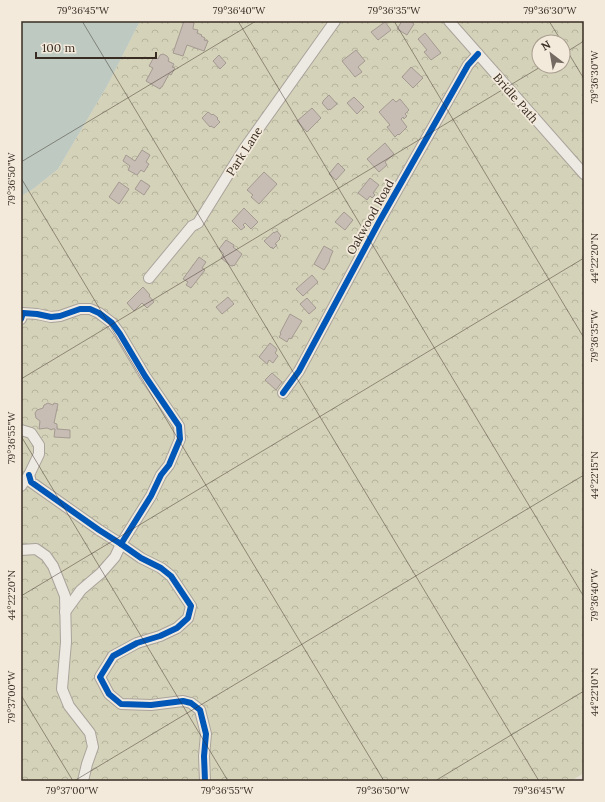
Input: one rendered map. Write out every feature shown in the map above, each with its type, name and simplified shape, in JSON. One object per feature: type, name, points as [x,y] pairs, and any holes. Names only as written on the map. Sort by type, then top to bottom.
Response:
[{"type":"street","name":"Park Lane","points":[[149,278],[192,226],[198,223],[244,149],[335,21]]},
{"type":"street","name":"Bridle Path","points":[[449,21],[584,174]]},
{"type":"street","name":"Oakwood Road","points":[[283,393],[299,372],[383,215],[468,65],[478,54]]},
{"type":"street","points":[[21,319],[23,313],[50,317],[60,316],[80,309],[90,309],[99,313],[112,323],[120,334],[145,376],[178,426],[180,439],[169,465],[161,475],[151,496],[115,557],[101,573],[81,590],[65,612]]},
{"type":"street","points":[[21,430],[31,433],[39,445],[39,454],[29,475],[21,486]]},
{"type":"street","points":[[29,475],[31,482],[98,530],[122,544],[141,558],[161,568],[171,576],[191,606],[188,618],[177,628],[160,636],[137,643],[113,656],[100,677],[108,694],[121,704],[151,705],[183,701],[191,703],[200,710],[206,734],[204,756],[205,781]]},
{"type":"street","points":[[21,550],[36,549],[46,556],[53,566],[65,596],[66,642],[62,689],[70,706],[90,733],[93,746],[83,781]]},
{"type":"green space","points":[[140,21],[584,21],[584,773],[571,781],[21,781],[21,196],[33,189],[58,169],[107,86]]},
{"type":"shaded area","points":[[21,21],[140,21],[107,86],[58,169],[33,189],[21,196]]},
{"type":"building","points":[[184,21],[194,23],[193,29],[198,30],[197,33],[205,38],[204,40],[208,41],[204,51],[187,45],[183,56],[173,53]]},
{"type":"building","points":[[402,21],[410,21],[414,24],[407,35],[397,29]]},
{"type":"building","points":[[385,22],[391,30],[378,40],[371,32]]},
{"type":"building","points":[[425,33],[441,53],[431,60],[424,52],[427,50],[418,39]]},
{"type":"building","points":[[356,50],[365,61],[358,67],[362,72],[355,77],[342,61]]},
{"type":"building","points":[[163,54],[167,56],[169,59],[168,61],[174,64],[172,67],[175,68],[171,75],[169,74],[160,89],[146,81],[153,68],[149,66],[154,57],[158,59],[160,55]]},
{"type":"building","points":[[219,55],[226,63],[220,69],[213,61]]},
{"type":"building","points":[[411,67],[423,78],[413,88],[402,77]]},
{"type":"building","points":[[329,95],[337,104],[328,110],[322,103]]},
{"type":"building","points":[[354,97],[364,107],[357,114],[347,103]]},
{"type":"building","points":[[393,99],[396,102],[400,99],[409,110],[405,114],[407,116],[404,119],[403,117],[401,119],[407,127],[395,137],[387,127],[390,125],[379,112]]},
{"type":"building","points":[[312,108],[321,118],[307,132],[297,121]]},
{"type":"building","points":[[208,112],[218,118],[217,119],[220,122],[214,128],[211,126],[210,127],[202,118]]},
{"type":"building","points":[[385,143],[394,154],[385,162],[387,165],[379,172],[367,159]]},
{"type":"building","points":[[142,150],[150,155],[146,162],[149,164],[144,172],[141,170],[137,175],[128,170],[130,166],[123,161],[126,155],[135,161]]},
{"type":"building","points":[[338,163],[345,170],[336,180],[329,174]]},
{"type":"building","points":[[264,172],[277,184],[259,204],[251,197],[253,195],[247,190]]},
{"type":"building","points":[[370,178],[379,185],[373,193],[375,195],[372,198],[370,196],[367,200],[358,193]]},
{"type":"building","points":[[141,180],[150,186],[144,195],[135,189]]},
{"type":"building","points":[[119,182],[129,189],[119,204],[109,197]]},
{"type":"building","points":[[244,208],[258,222],[251,229],[245,223],[243,225],[245,227],[241,230],[232,221]]},
{"type":"building","points":[[344,212],[353,220],[345,230],[335,222]]},
{"type":"building","points":[[277,231],[281,236],[275,244],[277,245],[273,249],[264,241]]},
{"type":"building","points":[[226,240],[234,245],[233,247],[242,254],[234,266],[231,266],[221,258],[224,254],[219,249]]},
{"type":"building","points":[[324,246],[333,251],[324,270],[314,264]]},
{"type":"building","points":[[199,257],[206,262],[202,268],[205,270],[191,288],[186,285],[188,282],[183,279]]},
{"type":"building","points":[[312,275],[318,282],[303,296],[296,289]]},
{"type":"building","points":[[143,287],[154,302],[147,308],[142,303],[134,311],[127,303]]},
{"type":"building","points":[[228,297],[234,304],[222,314],[216,307]]},
{"type":"building","points":[[307,298],[316,308],[309,314],[300,304]]},
{"type":"building","points":[[290,314],[302,321],[291,339],[289,338],[287,342],[279,337]]},
{"type":"building","points":[[270,343],[276,348],[277,350],[275,353],[278,356],[273,363],[269,360],[267,364],[259,357]]},
{"type":"building","points":[[272,373],[282,382],[276,390],[265,380]]},
{"type":"building","points":[[48,403],[53,405],[54,403],[58,404],[54,423],[57,424],[57,429],[70,430],[70,438],[54,437],[55,429],[39,429],[40,421],[36,418],[35,413]]},
{"type":"cycle path","points":[[283,393],[299,371],[379,222],[468,65],[478,54]]},
{"type":"cycle path","points":[[21,319],[23,313],[51,317],[60,316],[80,309],[90,309],[99,313],[112,323],[120,334],[145,376],[179,426],[180,439],[169,465],[161,475],[151,496],[121,544]]},
{"type":"cycle path","points":[[29,475],[31,482],[99,530],[141,558],[161,568],[171,576],[191,606],[188,618],[177,628],[160,636],[137,643],[113,656],[100,677],[109,694],[121,704],[151,705],[183,701],[191,703],[200,710],[206,734],[204,756],[205,781]]}]
